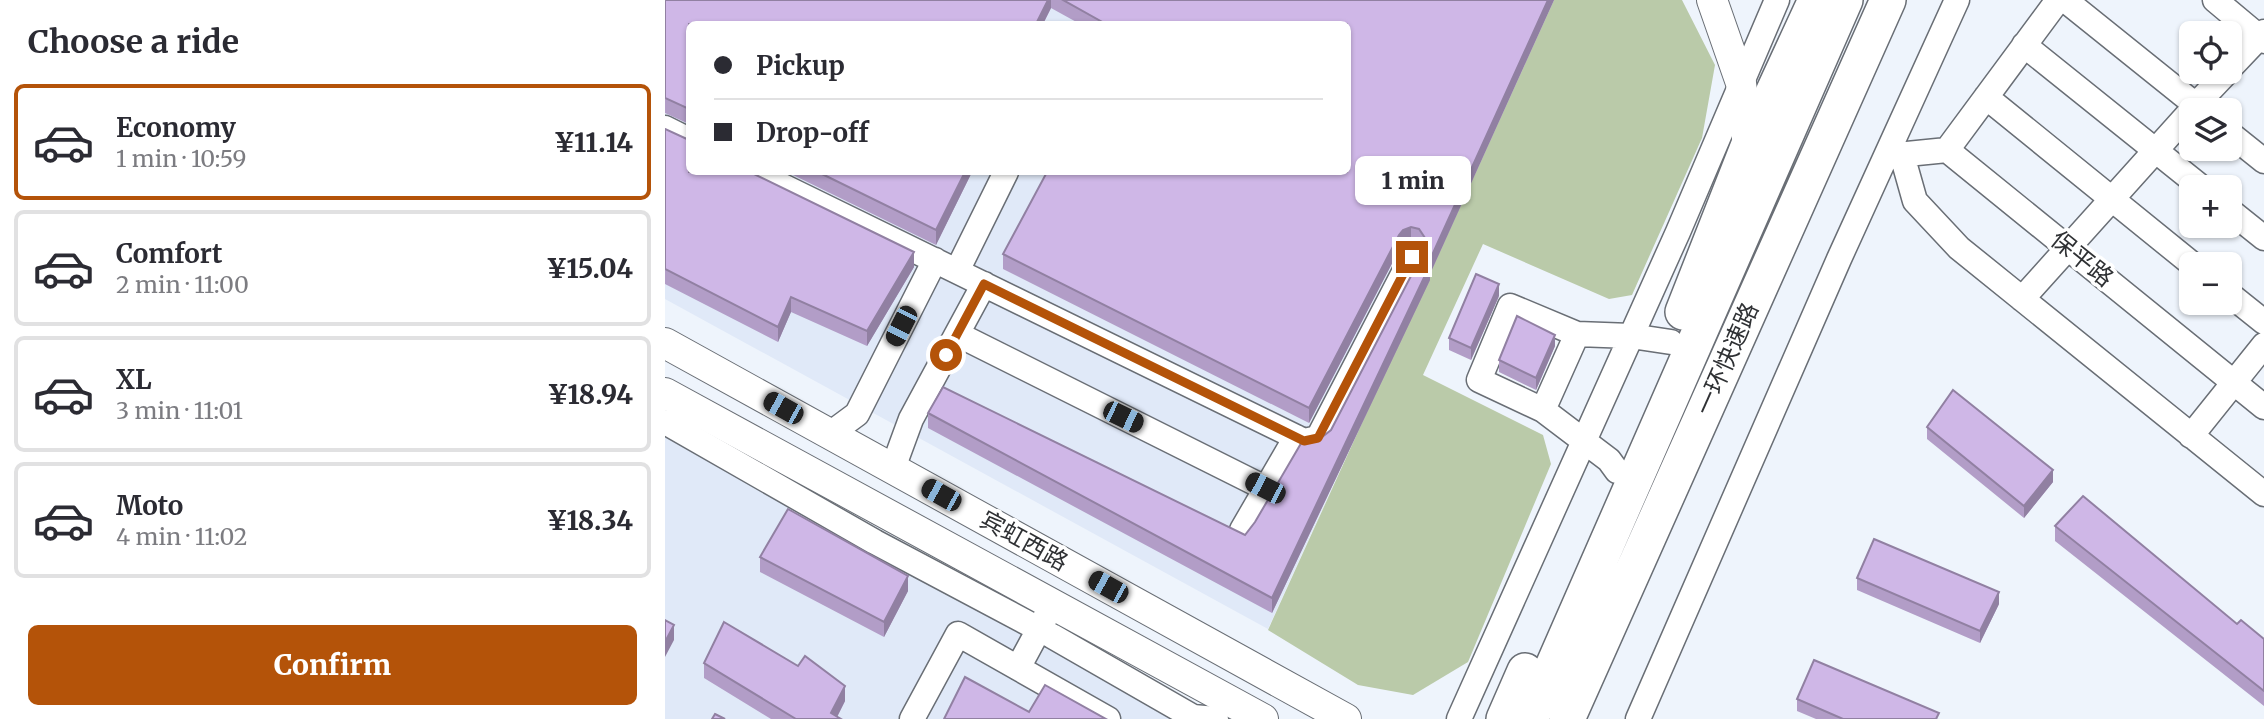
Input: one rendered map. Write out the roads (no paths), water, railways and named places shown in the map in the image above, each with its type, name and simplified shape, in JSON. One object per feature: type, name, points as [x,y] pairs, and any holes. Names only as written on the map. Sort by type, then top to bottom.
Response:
[{"type":"highway","points":[[1504,719],[1617,471],[1748,147],[1816,0]]},
{"type":"highway","name":"一环快速路","points":[[1529,719],[1845,0]]},
{"type":"highway","name":"一环快速路","points":[[1567,719],[1888,0]]},
{"type":"highway","points":[[1593,719],[1914,0]]},
{"type":"main road","points":[[1712,0],[1741,83],[1748,147]]},
{"type":"main road","name":"宾虹西路","points":[[665,343],[1346,719]]},
{"type":"main road","name":"宾虹西路","points":[[671,418],[1219,712],[1263,719]]},
{"type":"street","points":[[1459,719],[1631,336],[1777,0]]},
{"type":"street","points":[[1638,719],[1894,156],[1957,0]]},
{"type":"street","points":[[1894,156],[1947,150],[2058,0]]},
{"type":"street","points":[[2065,0],[2182,98]]},
{"type":"street","points":[[2215,0],[2263,37],[2242,57]]},
{"type":"street","points":[[2024,45],[2186,175]]},
{"type":"street","points":[[2205,98],[2217,84]]},
{"type":"street","points":[[1986,97],[2179,253]]},
{"type":"street","points":[[2022,299],[2179,125]]},
{"type":"street","points":[[665,128],[686,138]]},
{"type":"street","points":[[2242,144],[2264,162]]},
{"type":"street","name":"保平路","points":[[1947,150],[2264,407]]},
{"type":"street","points":[[1894,156],[1915,201],[1959,248],[2264,494]]},
{"type":"street","points":[[760,175],[1304,441],[1318,438],[1412,257]]},
{"type":"street","points":[[830,434],[857,414],[1004,175]]},
{"type":"street","points":[[2242,221],[2264,239]]},
{"type":"street","points":[[893,468],[911,419],[984,284]]},
{"type":"street","points":[[2242,304],[2264,322]]},
{"type":"street","points":[[1617,471],[1609,460],[1543,410],[1479,380],[1510,306],[1577,334],[1631,336],[1671,342]]},
{"type":"street","points":[[957,334],[1265,488]]},
{"type":"street","points":[[1543,410],[1577,334]]},
{"type":"street","points":[[2191,436],[2264,345]]},
{"type":"street","points":[[1243,530],[1296,437]]},
{"type":"street","points":[[996,655],[1034,611]]},
{"type":"street","points":[[1018,668],[1034,611]]},
{"type":"street","points":[[912,719],[958,634],[1108,719]]}]
